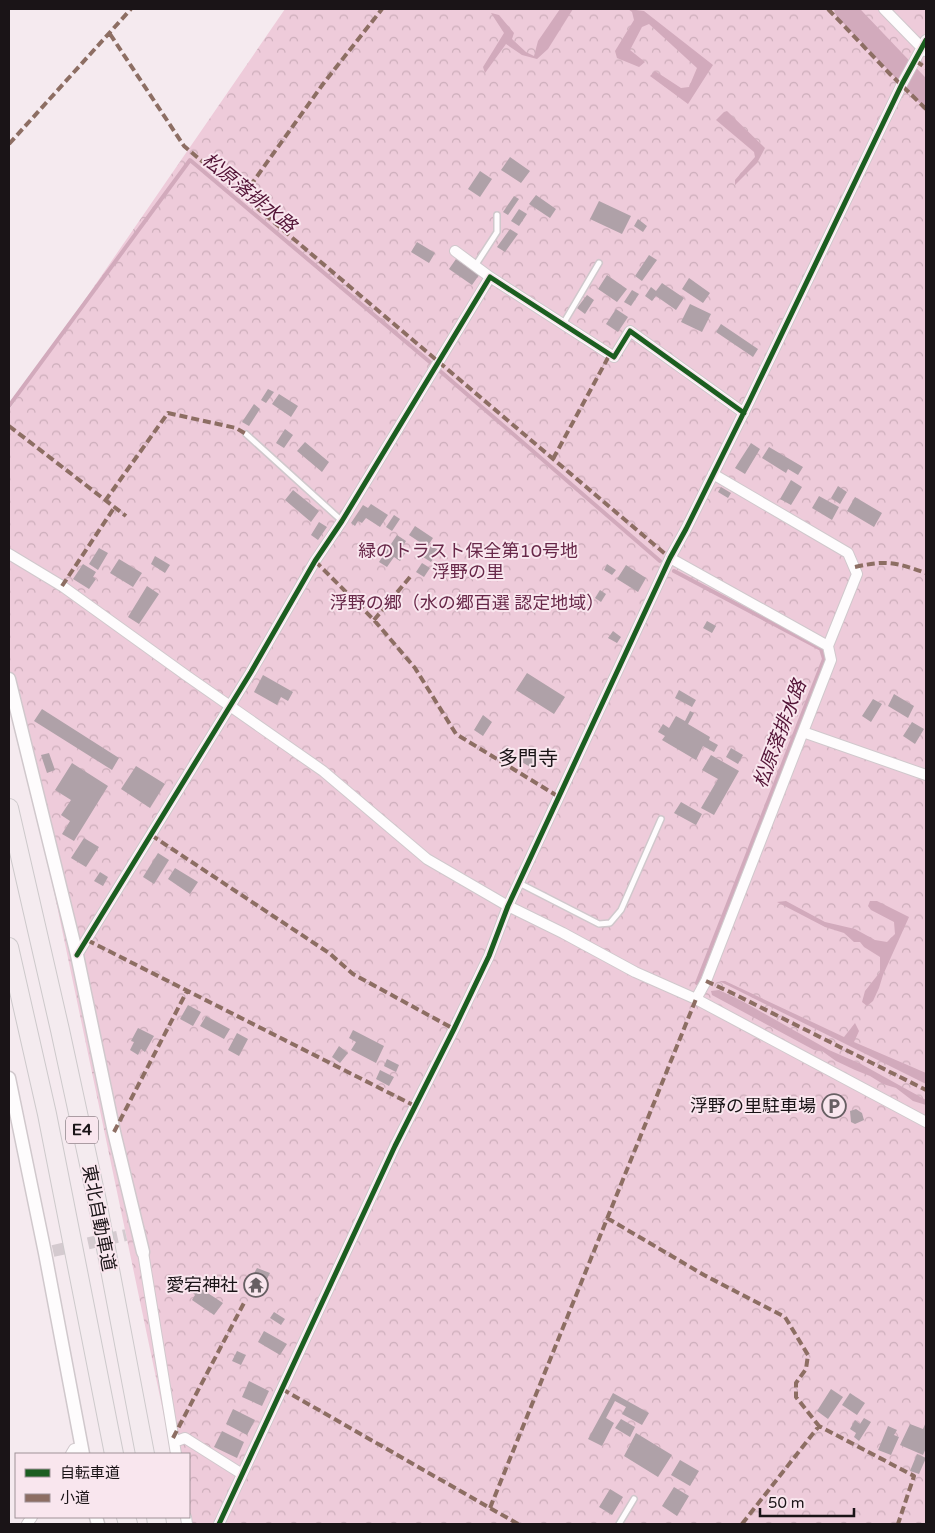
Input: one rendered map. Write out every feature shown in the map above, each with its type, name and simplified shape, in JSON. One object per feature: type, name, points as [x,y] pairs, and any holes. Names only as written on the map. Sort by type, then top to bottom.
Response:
[{"type":"highway","name":"東北自動車道","points":[[9,808],[46,964],[97,1201],[144,1453]]},
{"type":"highway","name":"東北自動車道","points":[[9,947],[47,1114],[114,1453]]},
{"type":"street","points":[[219,1524],[395,1146],[489,956],[508,906],[670,558],[744,413],[902,84],[925,47],[884,9]]},
{"type":"street","points":[[456,251],[490,277],[614,357],[630,332],[744,413]]},
{"type":"street","points":[[78,955],[229,705],[251,672],[315,562],[342,521],[490,277]]},
{"type":"street","points":[[696,999],[706,981],[831,660],[828,646],[858,574],[848,553],[714,474]]},
{"type":"street","points":[[9,554],[62,586],[323,771],[427,859],[508,906],[635,972],[696,999],[926,1122]]},
{"type":"street","points":[[670,558],[828,646]]},
{"type":"street","points":[[9,680],[78,955],[114,1132],[132,1233],[143,1252],[176,1453]]},
{"type":"street","points":[[803,732],[926,775]]},
{"type":"street","points":[[9,1078],[49,1252],[82,1450],[74,1449],[72,1453]]},
{"type":"street","points":[[174,1442],[185,1438],[242,1474]]},
{"type":"lane","points":[[475,266],[497,232],[497,215]]},
{"type":"lane","points":[[563,325],[599,264]]},
{"type":"lane","points":[[246,434],[342,521]]},
{"type":"lane","points":[[519,883],[599,924],[610,923],[621,910],[661,819]]},
{"type":"lane","points":[[619,1524],[634,1499]]},
{"type":"green space","name":"緑のトラスト保全第10号地 浮野の里","points":[[285,9],[926,9],[926,1524],[187,1524],[190,1518],[190,1453],[172,1453],[9,677],[9,410]]},
{"type":"shaded area","points":[[560,9],[573,9],[548,49],[537,59],[522,55],[506,44],[485,73],[483,67],[504,33],[491,13],[499,15],[514,33],[512,39],[526,52],[534,56],[538,41]]},
{"type":"shaded area","points":[[628,9],[644,11],[713,65],[688,104],[650,76],[655,71],[681,88],[689,87],[697,68],[649,24],[642,27],[630,50],[645,62],[639,67],[617,58],[615,51],[634,20],[632,12]]},
{"type":"shaded area","points":[[727,111],[765,148],[757,163],[735,185],[735,180],[755,157],[754,152],[716,120]]},
{"type":"shaded area","points":[[786,901],[825,922],[855,929],[875,940],[887,942],[895,934],[894,922],[871,910],[868,906],[870,901],[877,901],[909,917],[873,1001],[867,1006],[862,1002],[865,991],[880,972],[880,957],[864,947],[860,942],[854,942],[844,933],[825,927],[777,902]]},
{"type":"shaded area","points":[[719,981],[725,981],[844,1037],[855,1023],[859,1031],[854,1042],[926,1073],[926,1084]]},
{"type":"shaded area","points":[[719,990],[926,1100],[926,1105],[913,1101],[896,1088],[883,1084],[836,1061],[822,1051],[814,1050],[712,995],[711,991]]},
{"type":"building","points":[[510,157],[530,171],[521,183],[501,170]]},
{"type":"building","points":[[480,171],[492,179],[480,197],[468,189]]},
{"type":"building","points":[[536,195],[556,209],[550,218],[529,204]]},
{"type":"building","points":[[514,196],[519,199],[508,215],[503,212]]},
{"type":"building","points":[[599,201],[631,216],[622,234],[590,219]]},
{"type":"building","points":[[519,209],[527,214],[519,226],[511,221]]},
{"type":"building","points":[[638,219],[647,226],[643,232],[634,226]]},
{"type":"building","points":[[510,229],[518,234],[505,252],[497,247]]},
{"type":"building","points":[[417,242],[435,253],[429,263],[411,252]]},
{"type":"building","points":[[649,255],[657,260],[642,281],[635,276]]},
{"type":"building","points":[[456,259],[479,275],[472,285],[449,269]]},
{"type":"building","points":[[607,275],[627,289],[617,302],[598,289]]},
{"type":"building","points":[[689,278],[710,293],[703,303],[682,289]]},
{"type":"building","points":[[662,283],[684,298],[676,310],[656,296],[652,301],[645,296],[651,287],[656,291]]},
{"type":"building","points":[[632,290],[639,294],[631,306],[624,302]]},
{"type":"building","points":[[587,295],[594,300],[585,314],[577,308]]},
{"type":"building","points":[[690,304],[711,314],[702,332],[681,322]]},
{"type":"building","points":[[616,309],[628,317],[618,332],[606,324]]},
{"type":"building","points":[[721,324],[758,349],[753,357],[716,332]]},
{"type":"building","points":[[268,389],[274,392],[266,403],[261,400]]},
{"type":"building","points":[[279,394],[298,406],[291,417],[272,404]]},
{"type":"building","points":[[254,404],[260,409],[249,426],[242,422]]},
{"type":"building","points":[[285,429],[293,435],[284,448],[276,443]]},
{"type":"building","points":[[305,442],[329,462],[322,472],[297,451]]},
{"type":"building","points":[[751,443],[760,449],[745,474],[735,468]]},
{"type":"building","points":[[769,447],[803,467],[798,475],[788,469],[786,473],[762,458]]},
{"type":"building","points":[[791,480],[802,487],[791,505],[780,499]]},
{"type":"building","points":[[838,486],[847,492],[840,504],[831,498]]},
{"type":"building","points":[[721,487],[731,493],[728,498],[718,492]]},
{"type":"building","points":[[293,490],[319,511],[311,522],[285,500]]},
{"type":"building","points":[[819,496],[839,507],[832,520],[812,508]]},
{"type":"building","points":[[855,497],[882,513],[874,527],[847,511]]},
{"type":"building","points":[[371,504],[388,515],[380,527],[366,518],[362,523],[358,521],[355,526],[351,523],[363,505],[368,508]]},
{"type":"building","points":[[394,515],[400,519],[392,531],[386,527]]},
{"type":"building","points":[[319,522],[327,527],[318,540],[311,535]]},
{"type":"building","points":[[415,526],[433,538],[427,547],[409,535]]},
{"type":"building","points":[[397,535],[406,541],[403,546],[408,549],[400,561],[394,557],[387,567],[379,562]]},
{"type":"building","points":[[431,546],[439,550],[431,562],[423,557]]},
{"type":"building","points":[[99,548],[108,553],[98,570],[89,564]]},
{"type":"building","points":[[155,556],[170,565],[165,573],[151,564]]},
{"type":"building","points":[[119,559],[142,573],[133,587],[110,573]]},
{"type":"building","points":[[422,563],[430,568],[424,577],[416,572]]},
{"type":"building","points":[[83,564],[96,572],[93,577],[96,579],[89,589],[73,579]]},
{"type":"building","points":[[607,564],[616,570],[612,575],[604,570]]},
{"type":"building","points":[[626,565],[646,578],[638,592],[617,579]]},
{"type":"building","points":[[147,586],[159,594],[139,624],[128,617]]},
{"type":"building","points":[[600,590],[606,594],[601,602],[595,598]]},
{"type":"building","points":[[707,621],[716,626],[712,633],[703,628]]},
{"type":"building","points":[[613,631],[621,637],[617,643],[608,638]]},
{"type":"building","points":[[527,673],[565,697],[554,714],[516,690]]},
{"type":"building","points":[[263,675],[293,692],[288,701],[281,697],[277,705],[254,692]]},
{"type":"building","points":[[679,690],[696,700],[692,707],[675,698]]},
{"type":"building","points":[[894,694],[914,706],[908,718],[888,706]]},
{"type":"building","points":[[873,699],[882,704],[871,722],[862,716]]},
{"type":"building","points":[[42,709],[119,758],[112,770],[34,721]]},
{"type":"building","points":[[690,711],[694,713],[688,724],[710,737],[709,740],[718,745],[714,752],[703,746],[696,760],[662,740],[665,736],[658,732],[663,724],[669,728],[676,716],[685,721]]},
{"type":"building","points":[[483,715],[492,722],[483,736],[474,730]]},
{"type":"building","points":[[912,722],[924,729],[915,744],[903,736]]},
{"type":"building","points":[[529,747],[541,755],[532,768],[520,761]]},
{"type":"building","points":[[731,748],[743,755],[738,764],[726,757]]},
{"type":"building","points":[[49,753],[55,770],[47,773],[41,755]]},
{"type":"building","points":[[711,755],[739,771],[714,815],[701,808],[718,779],[702,770]]},
{"type":"building","points":[[72,763],[108,786],[74,841],[62,834],[70,821],[61,815],[71,800],[55,790]]},
{"type":"building","points":[[136,766],[165,784],[150,808],[121,789]]},
{"type":"building","points":[[681,802],[702,814],[696,825],[674,813]]},
{"type":"building","points":[[84,838],[99,847],[86,867],[71,858]]},
{"type":"building","points":[[158,853],[169,860],[154,884],[143,877]]},
{"type":"building","points":[[175,868],[198,882],[190,894],[168,879]]},
{"type":"building","points":[[100,872],[108,877],[103,886],[94,881]]},
{"type":"building","points":[[188,1005],[201,1012],[193,1026],[180,1019]]},
{"type":"building","points":[[206,1016],[230,1029],[224,1039],[200,1026]]},
{"type":"building","points":[[138,1028],[154,1036],[145,1052],[141,1049],[138,1055],[130,1050],[134,1042],[131,1041]]},
{"type":"building","points":[[353,1030],[384,1046],[376,1063],[351,1050],[356,1042],[349,1038]]},
{"type":"building","points":[[237,1033],[248,1039],[239,1056],[228,1050]]},
{"type":"building","points":[[339,1046],[348,1053],[340,1063],[332,1057]]},
{"type":"building","points":[[387,1059],[399,1065],[396,1072],[384,1066]]},
{"type":"building","points":[[380,1070],[394,1077],[389,1086],[376,1079]]},
{"type":"building","points":[[856,1109],[862,1113],[864,1120],[855,1124],[851,1122],[850,1111]]},
{"type":"building","points":[[257,1268],[270,1273],[266,1281],[253,1275]]},
{"type":"building","points":[[251,1278],[264,1286],[261,1292],[247,1285]]},
{"type":"building","points":[[197,1286],[223,1303],[214,1315],[192,1300]]},
{"type":"building","points":[[274,1312],[285,1319],[281,1325],[270,1318]]},
{"type":"building","points":[[264,1331],[287,1344],[280,1355],[258,1342]]},
{"type":"building","points":[[237,1351],[246,1355],[241,1365],[232,1361]]},
{"type":"building","points":[[249,1381],[269,1391],[262,1406],[242,1397]]},
{"type":"building","points":[[831,1389],[843,1397],[828,1419],[817,1411]]},
{"type":"building","points":[[613,1393],[649,1413],[642,1425],[622,1414],[626,1407],[615,1401],[606,1418],[614,1423],[602,1446],[588,1439]]},
{"type":"building","points":[[850,1393],[865,1403],[857,1415],[842,1405]]},
{"type":"building","points":[[233,1409],[255,1420],[247,1435],[226,1424]]},
{"type":"building","points":[[864,1418],[871,1422],[859,1441],[854,1437],[856,1433],[850,1429],[855,1420],[860,1424]]},
{"type":"building","points":[[621,1419],[635,1427],[630,1437],[615,1428]]},
{"type":"building","points":[[926,1422],[926,1448],[923,1455],[900,1445],[910,1424],[923,1429]]},
{"type":"building","points":[[888,1426],[897,1430],[894,1435],[899,1437],[891,1455],[878,1450]]},
{"type":"building","points":[[222,1431],[244,1442],[237,1458],[214,1447]]},
{"type":"building","points":[[636,1433],[672,1455],[658,1477],[624,1456]]},
{"type":"building","points":[[917,1454],[926,1458],[919,1474],[910,1471]]},
{"type":"building","points":[[680,1460],[699,1471],[690,1486],[671,1475]]},
{"type":"building","points":[[674,1487],[689,1496],[677,1516],[662,1506]]},
{"type":"building","points":[[610,1489],[623,1497],[612,1515],[599,1507]]},
{"type":"waterway","points":[[845,9],[926,94]]},
{"type":"waterway","name":"松原落排水路","points":[[9,406],[190,160],[431,363]]},
{"type":"waterway","name":"松原落排水路","points":[[440,371],[660,561]]},
{"type":"waterway","name":"松原落排水路","points":[[674,571],[821,649],[824,659],[697,983]]},
{"type":"tunnel","points":[[53,1251],[126,1235]]},
{"type":"marked path","points":[[9,144],[131,9]]},
{"type":"marked path","points":[[243,196],[323,84],[382,9]]},
{"type":"marked path","points":[[828,9],[926,109]]},
{"type":"marked path","points":[[110,34],[184,146],[670,558]]},
{"type":"marked path","points":[[916,61],[926,68]]},
{"type":"marked path","points":[[553,459],[610,354]]},
{"type":"marked path","points":[[105,501],[168,413],[236,428],[246,434]]},
{"type":"marked path","points":[[9,426],[126,516]]},
{"type":"marked path","points":[[62,586],[114,508]]},
{"type":"marked path","points":[[315,561],[374,620],[415,668],[456,734],[559,797]]},
{"type":"marked path","points":[[855,567],[875,563],[891,563],[926,573]]},
{"type":"marked path","points":[[374,620],[410,577]]},
{"type":"marked path","points":[[151,835],[329,953],[353,974],[454,1029]]},
{"type":"marked path","points":[[87,940],[415,1106]]},
{"type":"marked path","points":[[706,981],[926,1090]]},
{"type":"marked path","points":[[114,1132],[187,991]]},
{"type":"marked path","points":[[490,1508],[696,999]]},
{"type":"marked path","points":[[607,1218],[704,1275],[785,1317],[808,1355],[806,1369],[796,1383],[796,1397],[819,1426]]},
{"type":"marked path","points":[[173,1438],[245,1301]]},
{"type":"marked path","points":[[282,1389],[518,1524]]},
{"type":"marked path","points":[[742,1524],[819,1426],[914,1476],[898,1524]]},
{"type":"cycle path","points":[[219,1524],[395,1146],[489,956],[508,906],[670,558],[749,402],[902,84],[926,40]]},
{"type":"cycle path","points":[[77,955],[251,672],[315,561],[342,521],[490,277],[614,357],[630,331],[744,413]]},
{"type":"place","name":"浮野の里駐車場","points":[[834,1106]]},
{"type":"place","name":"愛宕神社","points":[[256,1285]]},
{"type":"district","name":"多門寺","points":[[528,759]]},
{"type":"park label","name":"浮野の郷（水の郷百選 認定地域）","points":[[467,603]]}]
